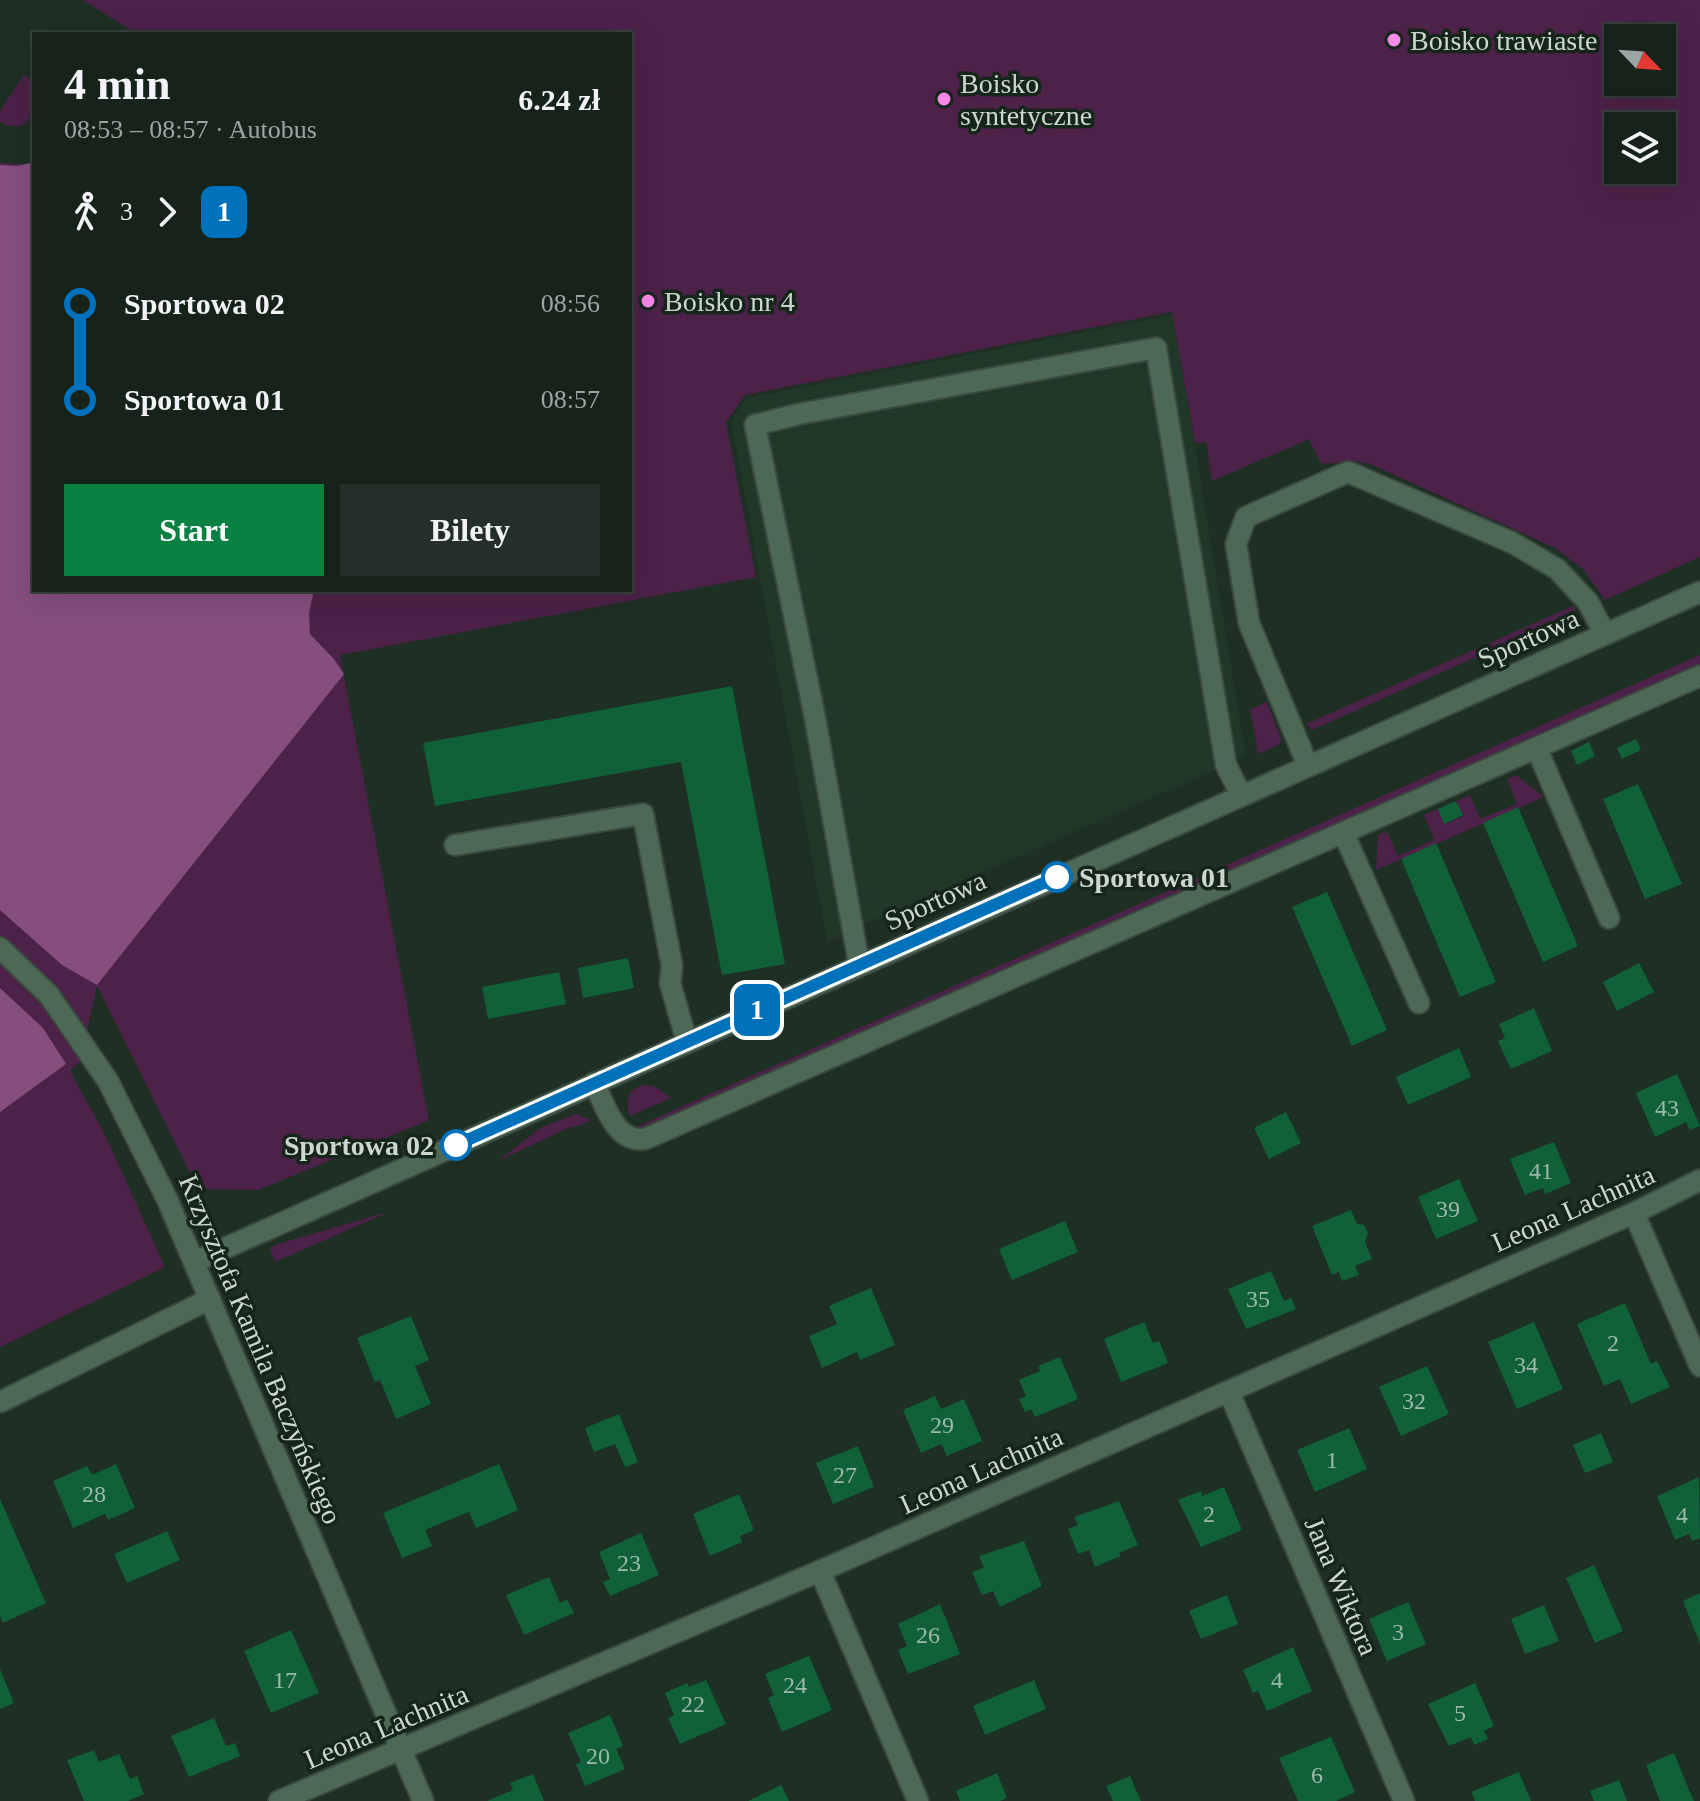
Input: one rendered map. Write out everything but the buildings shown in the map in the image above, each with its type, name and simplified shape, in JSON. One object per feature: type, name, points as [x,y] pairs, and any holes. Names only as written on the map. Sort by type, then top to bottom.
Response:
[{"type":"street","points":[[859,964],[815,718],[755,425],[799,414],[1156,348],[1226,765],[1241,795]]},
{"type":"street","points":[[1308,766],[1249,623],[1236,544],[1246,517],[1348,472],[1513,543],[1557,569],[1588,602],[1605,634]]},
{"type":"street","name":"Sportowa","points":[[194,1262],[1700,592]]},
{"type":"street","points":[[594,1083],[622,1135],[634,1141],[645,1139],[1700,676]]},
{"type":"street","points":[[1537,749],[1609,918]]},
{"type":"street","points":[[455,845],[643,814],[672,966],[670,983],[687,1042]]},
{"type":"street","points":[[1344,834],[1419,1003]]},
{"type":"street","name":"Krzysztofa Kamila Baczyńskiego","points":[[0,948],[49,995],[108,1081],[167,1199],[423,1801]]},
{"type":"street","name":"Leona Lachnita","points":[[279,1801],[820,1571],[1634,1213],[1700,1180]]},
{"type":"street","points":[[1634,1213],[1700,1366]]},
{"type":"street","points":[[0,1402],[210,1299]]},
{"type":"street","name":"Jana Wiktora","points":[[1229,1392],[1404,1801]]},
{"type":"street","points":[[820,1571],[918,1801]]},
{"type":"shaded area","points":[[83,0],[1700,0],[1700,557],[1605,600],[1583,569],[1555,548],[1368,463],[1324,464],[1320,462],[1309,439],[1212,481],[1206,442],[1195,443],[1172,312],[745,395],[726,423],[756,577],[340,655],[429,1120],[258,1190],[198,1189],[97,986],[80,1062],[70,1071],[105,1135],[165,1267],[0,1347],[0,163],[20,164],[32,175],[32,592],[632,592],[632,32],[133,32]]},
{"type":"shaded area","points":[[24,75],[32,81],[32,109],[26,122],[11,126],[0,122],[0,111]]},
{"type":"shaded area","points":[[32,162],[32,592],[314,592],[309,613],[310,634],[344,674],[97,985],[62,965],[0,910],[0,165]]},
{"type":"shaded area","points":[[1173,315],[1246,756],[827,941],[732,426],[734,415],[747,398]]},
{"type":"shaded area","points":[[1575,605],[1575,613],[1312,730],[1306,724]]},
{"type":"shaded area","points":[[1700,655],[1700,666],[649,1129],[636,1127]]},
{"type":"shaded area","points":[[1267,702],[1281,739],[1280,744],[1258,754],[1250,709]]},
{"type":"shaded area","points":[[1516,775],[1544,797],[1376,870],[1378,835],[1387,832],[1398,856],[1434,840],[1424,815],[1438,809],[1445,824],[1463,816],[1456,801],[1470,795],[1480,819],[1517,804],[1507,779]]},
{"type":"shaded area","points":[[0,988],[43,1028],[66,1064],[0,1112]]},
{"type":"shaded area","points":[[648,1085],[671,1098],[630,1116],[630,1094]]},
{"type":"shaded area","points":[[576,1114],[591,1120],[498,1161],[542,1127]]},
{"type":"shaded area","points":[[391,1211],[275,1262],[270,1248],[278,1244]]},
{"type":"bus line","name":"1","points":[[456,1145],[1057,877]]},
{"type":"place","name":"Boisko trawiaste","points":[[1394,40]]},
{"type":"place","name":"Boisko syntetyczne","points":[[944,99]]},
{"type":"place","name":"Boisko nr 4","points":[[648,301]]},
{"type":"place","name":"Sportowa 01","points":[[1057,877]]},
{"type":"place","name":"Sportowa 02","points":[[456,1145]]}]
